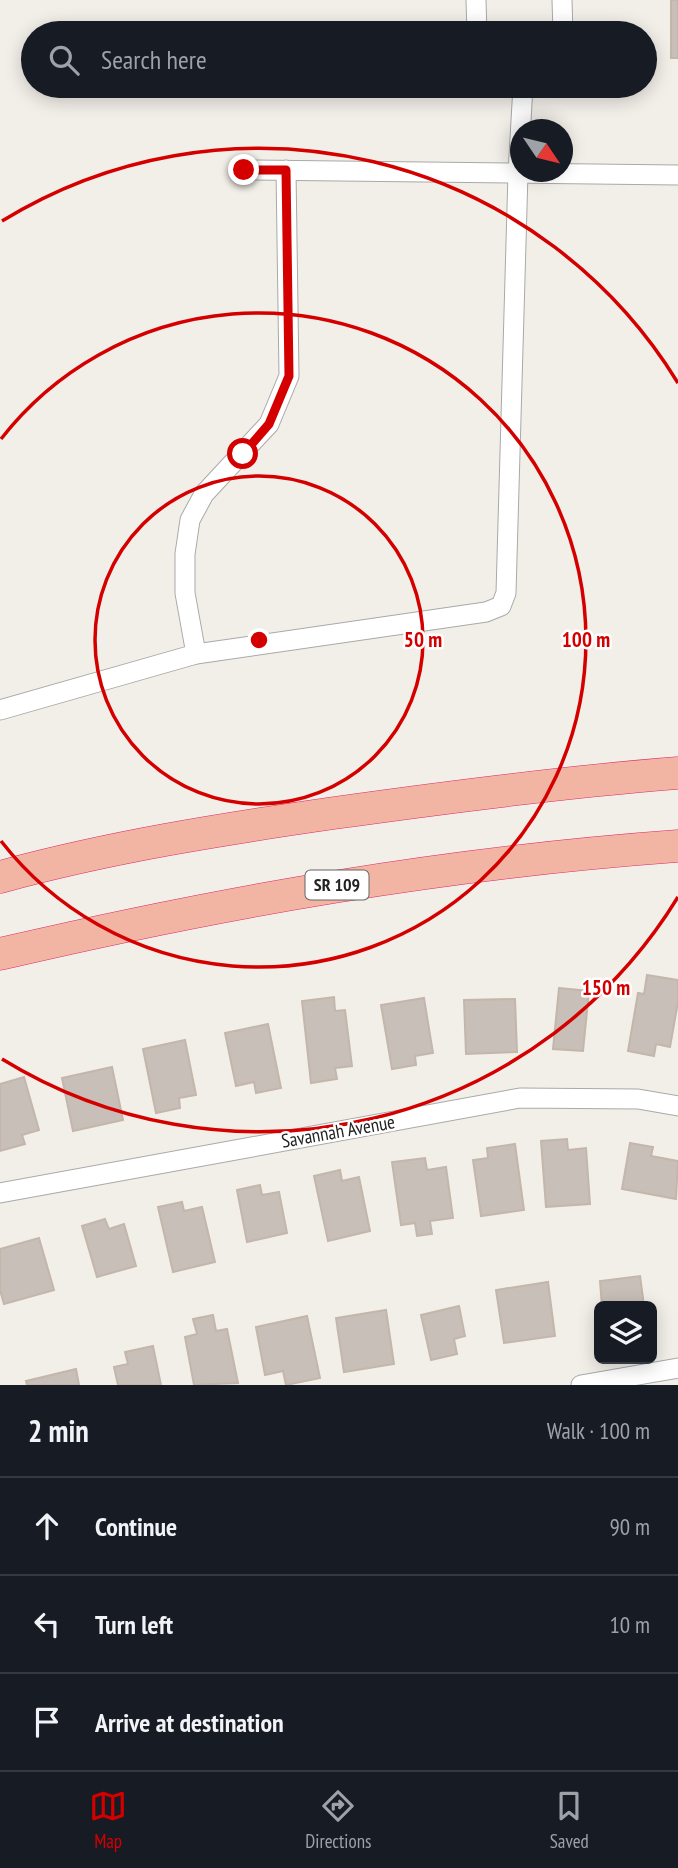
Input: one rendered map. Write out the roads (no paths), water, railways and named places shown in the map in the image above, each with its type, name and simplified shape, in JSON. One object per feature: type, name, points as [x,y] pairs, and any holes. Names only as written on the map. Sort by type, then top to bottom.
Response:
[{"type":"highway","points":[[0,877],[42,866],[238,827],[412,802],[678,773]]},
{"type":"highway","name":"SR 109","points":[[0,954],[156,918],[290,892],[431,870],[678,846]]},
{"type":"street","points":[[476,0],[477,21]]},
{"type":"street","points":[[562,0],[563,21]]},
{"type":"street","points":[[521,119],[522,98]]},
{"type":"street","points":[[244,170],[510,173]]},
{"type":"street","points":[[196,654],[185,593],[185,554],[190,520],[204,494],[269,424],[289,376],[286,170]]},
{"type":"street","points":[[573,173],[678,174]]},
{"type":"street","points":[[0,710],[196,654],[486,612],[501,606],[506,593],[518,182]]},
{"type":"street","name":"Savannah Avenue","points":[[0,1193],[520,1098],[638,1099],[678,1106]]},
{"type":"street","points":[[581,1385],[678,1368]]}]
